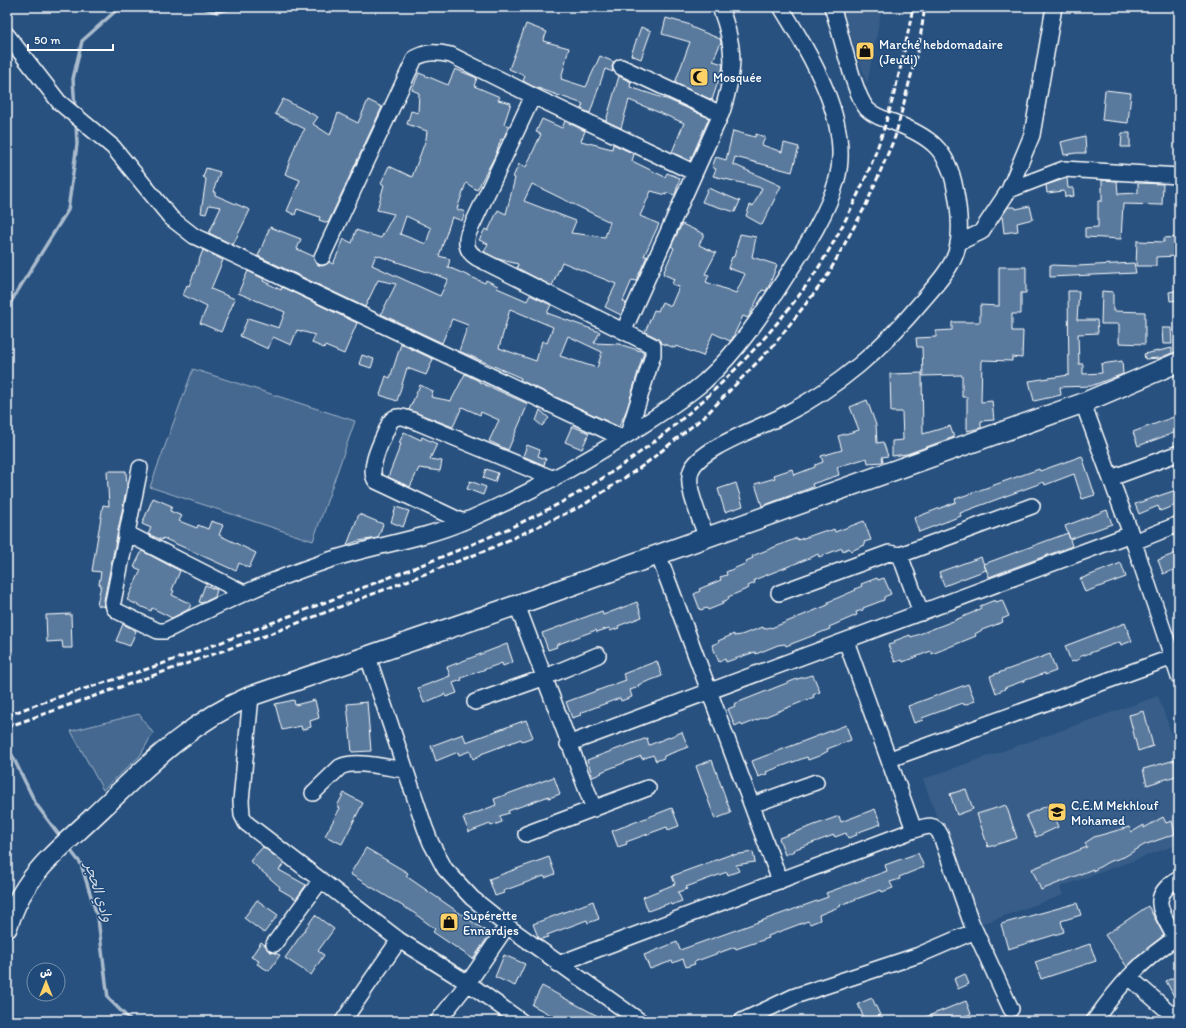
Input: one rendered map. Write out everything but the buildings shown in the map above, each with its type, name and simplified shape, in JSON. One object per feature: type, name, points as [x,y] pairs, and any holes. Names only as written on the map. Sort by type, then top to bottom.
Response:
[{"type":"main road","points":[[7,928],[14,907],[26,886],[48,860],[168,746],[206,718],[227,706],[251,696],[517,605],[1082,402],[1179,362]]},
{"type":"street","points":[[624,330],[693,172],[721,114],[729,91],[732,45],[720,7]]},
{"type":"street","points":[[140,468],[113,593],[114,608],[158,631],[165,631],[244,593],[321,563],[463,522],[554,479],[625,436],[695,389],[746,338],[802,252],[827,206],[837,180],[840,157],[838,136],[829,96],[817,67],[781,7]]},
{"type":"street","points":[[706,536],[688,481],[694,464],[715,448],[782,417],[815,398],[868,359],[896,333],[932,290],[950,265],[958,243],[960,231],[956,190],[950,166],[945,156],[938,147],[926,138],[903,126],[875,115],[868,110],[860,99],[832,7]]},
{"type":"street","points":[[958,243],[981,232],[1009,190],[1032,135],[1049,44],[1054,7]]},
{"type":"street","points":[[7,35],[59,102],[113,147],[171,218],[194,236],[625,436]]},
{"type":"street","points":[[322,257],[415,58],[424,53],[436,52],[451,55],[533,96],[693,172]]},
{"type":"street","points":[[621,67],[721,114]]},
{"type":"street","points":[[533,96],[468,234],[466,243],[471,254],[477,258],[624,330],[654,348],[625,436]]},
{"type":"street","points":[[1009,190],[1064,169],[1179,176]]},
{"type":"street","points":[[1082,402],[1111,478],[1179,677]]},
{"type":"street","points":[[463,522],[376,481],[373,477],[372,467],[393,418],[400,417],[419,423],[554,479]]},
{"type":"street","points":[[1111,478],[1179,453]]},
{"type":"street","points":[[779,593],[889,554],[900,555],[1032,506]]},
{"type":"street","points":[[568,744],[921,613],[1132,538],[1179,524]]},
{"type":"street","points":[[126,533],[244,593]]},
{"type":"street","points":[[658,554],[780,881]]},
{"type":"street","points":[[900,555],[921,613]]},
{"type":"street","points":[[517,605],[543,678],[594,809]]},
{"type":"street","points":[[846,641],[890,759],[914,830]]},
{"type":"street","points":[[476,702],[543,678],[598,655]]},
{"type":"street","points":[[368,657],[431,842],[445,868],[472,898],[507,926],[558,964],[640,1021]]},
{"type":"street","points":[[890,759],[1173,657]]},
{"type":"street","points":[[251,696],[241,790],[242,815],[251,828],[399,940],[468,983],[521,1021]]},
{"type":"street","points":[[313,793],[340,767],[345,765],[354,764],[406,770]]},
{"type":"street","points":[[752,805],[816,782]]},
{"type":"street","points":[[526,834],[648,788]]},
{"type":"street","points":[[558,964],[914,830],[931,826],[939,830],[974,931],[1011,1009]]},
{"type":"street","points":[[1094,1021],[1115,991],[1128,977],[1158,949],[1177,937],[1162,910],[1159,898],[1167,886],[1179,878]]},
{"type":"street","points":[[274,944],[321,880]]},
{"type":"street","points":[[438,1021],[468,983],[507,926]]},
{"type":"street","points":[[742,1021],[795,996],[919,955],[974,931]]},
{"type":"street","points":[[343,1021],[399,940]]},
{"type":"street","points":[[1128,977],[1168,1011],[1179,1016]]},
{"type":"shaded area","name":"Marché hebdomadaire (Jeudi)","points":[[840,7],[882,7],[867,84],[845,18]]},
{"type":"shaded area","points":[[193,369],[355,421],[313,541],[150,487]]},
{"type":"shaded area","name":"C.E.M Mekhlouf Mohamed","points":[[1158,696],[1179,754],[1179,844],[1060,887],[1063,895],[976,926],[923,779]]},
{"type":"shaded area","points":[[139,714],[153,733],[140,756],[103,790],[71,731]]},
{"type":"waterway","points":[[75,109],[73,79],[82,41],[120,7]]},
{"type":"waterway","points":[[201,7],[217,12],[236,7]]},
{"type":"waterway","points":[[7,308],[68,210],[77,144],[76,123]]},
{"type":"waterway","name":"وادي الحجر","points":[[12,755],[36,804],[62,839]]},
{"type":"waterway","name":"وادي الحجر","points":[[68,847],[81,864],[98,919],[108,998],[131,1021]]},
{"type":"railway","points":[[7,716],[43,702],[153,667],[251,631],[485,539],[564,501],[634,457],[668,431],[701,402],[762,341],[789,309],[813,276],[841,229],[874,158],[888,116],[913,7]]},
{"type":"railway","points":[[7,727],[259,638],[487,550],[582,506],[644,465],[706,415],[773,346],[826,278],[866,205],[895,137],[919,45],[925,7]]},
{"type":"place","name":"Marché hebdomadaire (Jeudi)","points":[[865,51]]},
{"type":"place","name":"Mosquée","points":[[699,77]]},
{"type":"place","name":"C.E.M Mekhlouf Mohamed","points":[[1057,812]]},
{"type":"place","name":"Supérette Ennardjes","points":[[449,922]]}]
